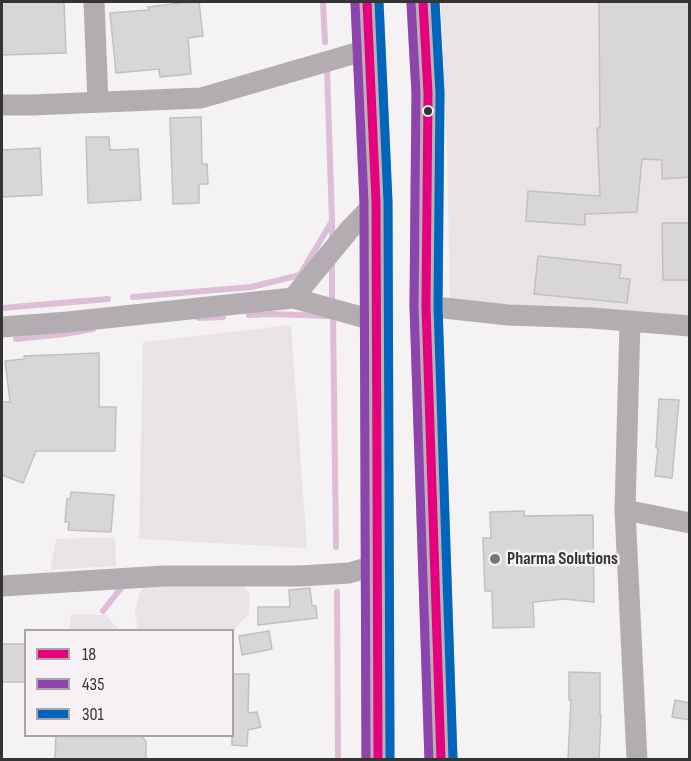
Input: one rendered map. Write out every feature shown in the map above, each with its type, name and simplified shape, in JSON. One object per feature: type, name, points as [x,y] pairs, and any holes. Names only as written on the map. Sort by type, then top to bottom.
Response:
[{"type":"highway","points":[[367,2],[376,202],[378,759]]},
{"type":"highway","points":[[423,2],[428,93],[426,306],[441,759]]},
{"type":"street","points":[[94,2],[98,102]]},
{"type":"street","points":[[2,105],[201,98],[370,49]]},
{"type":"street","points":[[293,298],[350,229],[376,202]]},
{"type":"street","points":[[2,327],[293,298],[376,321]]},
{"type":"street","points":[[426,306],[508,315],[592,318],[690,326]]},
{"type":"street","points":[[630,321],[625,510],[637,759]]},
{"type":"street","points":[[625,510],[690,523]]},
{"type":"street","points":[[2,586],[164,576],[300,576],[349,573],[377,565]]},
{"type":"shaded area","points":[[441,2],[689,2],[689,328],[450,300]]},
{"type":"shaded area","points":[[291,325],[307,548],[139,539],[143,342]]},
{"type":"shaded area","points":[[115,537],[116,566],[50,570],[56,539]]},
{"type":"shaded area","points":[[234,578],[249,592],[249,613],[234,630],[138,629],[135,612],[139,594],[149,579]]},
{"type":"shaded area","points":[[71,614],[106,615],[118,629],[69,629]]},
{"type":"building","points":[[2,2],[64,2],[66,53],[2,55]]},
{"type":"building","points":[[199,2],[203,36],[188,38],[191,74],[160,77],[159,69],[116,73],[110,13],[149,10],[148,7]]},
{"type":"building","points":[[599,2],[690,2],[690,177],[662,179],[662,160],[642,159],[637,212],[585,214],[585,225],[526,221],[528,191],[600,196],[597,128],[600,128]]},
{"type":"building","points":[[201,117],[202,164],[207,164],[208,184],[199,184],[199,203],[173,204],[170,118]]},
{"type":"building","points":[[86,137],[109,137],[110,150],[138,149],[141,200],[88,203]]},
{"type":"building","points":[[40,148],[42,195],[2,197],[2,150]]},
{"type":"building","points":[[662,223],[690,223],[690,280],[663,280]]},
{"type":"building","points":[[538,256],[621,265],[619,278],[630,279],[627,303],[534,294]]},
{"type":"building","points":[[99,353],[99,407],[116,407],[115,451],[36,451],[23,483],[2,475],[2,402],[10,402],[5,361],[24,359],[24,356]]},
{"type":"building","points":[[659,399],[679,400],[672,478],[655,476]]},
{"type":"building","points":[[71,492],[114,495],[111,532],[68,530],[69,522],[65,522],[67,499],[70,499]]},
{"type":"building","points":[[524,511],[524,516],[593,515],[594,602],[564,599],[533,602],[534,627],[493,628],[492,591],[485,591],[483,538],[491,538],[490,512]]},
{"type":"building","points":[[310,588],[312,606],[316,606],[317,618],[258,625],[258,607],[290,607],[289,590]]},
{"type":"building","points":[[269,631],[272,649],[242,655],[239,636]]},
{"type":"building","points":[[2,644],[24,644],[24,682],[2,682]]},
{"type":"building","points":[[569,672],[600,673],[599,759],[568,759],[571,700],[569,700]]},
{"type":"building","points":[[234,674],[249,674],[248,713],[257,712],[261,727],[248,730],[247,746],[232,745]]},
{"type":"building","points":[[675,700],[690,703],[690,720],[672,717]]},
{"type":"building","points":[[56,737],[142,737],[146,742],[146,759],[55,759]]},
{"type":"waterway","points":[[323,2],[325,42]]},
{"type":"waterway","points":[[327,69],[332,242]]},
{"type":"waterway","points":[[133,297],[251,287],[300,275],[332,221]]},
{"type":"waterway","points":[[332,259],[332,302]]},
{"type":"waterway","points":[[2,308],[108,299]]},
{"type":"waterway","points":[[333,314],[336,547]]},
{"type":"waterway","points":[[249,315],[327,316]]},
{"type":"waterway","points":[[199,318],[223,317]]},
{"type":"waterway","points":[[16,339],[93,329]]},
{"type":"waterway","points":[[103,611],[125,583]]},
{"type":"waterway","points":[[337,592],[338,760]]},
{"type":"transit line","name":"18","points":[[367,2],[376,202],[378,760]]},
{"type":"transit line","name":"301","points":[[379,2],[388,202],[390,760]]},
{"type":"transit line","name":"18","points":[[423,2],[428,93],[426,306],[441,760]]},
{"type":"transit line","name":"301","points":[[435,2],[440,93],[438,306],[453,760]]},
{"type":"transit line","name":"435","points":[[355,3],[364,202],[366,760]]},
{"type":"transit line","name":"435","points":[[411,3],[416,93],[414,306],[429,760]]},
{"type":"place","name":"Pharma Solutions","points":[[495,559]]}]
